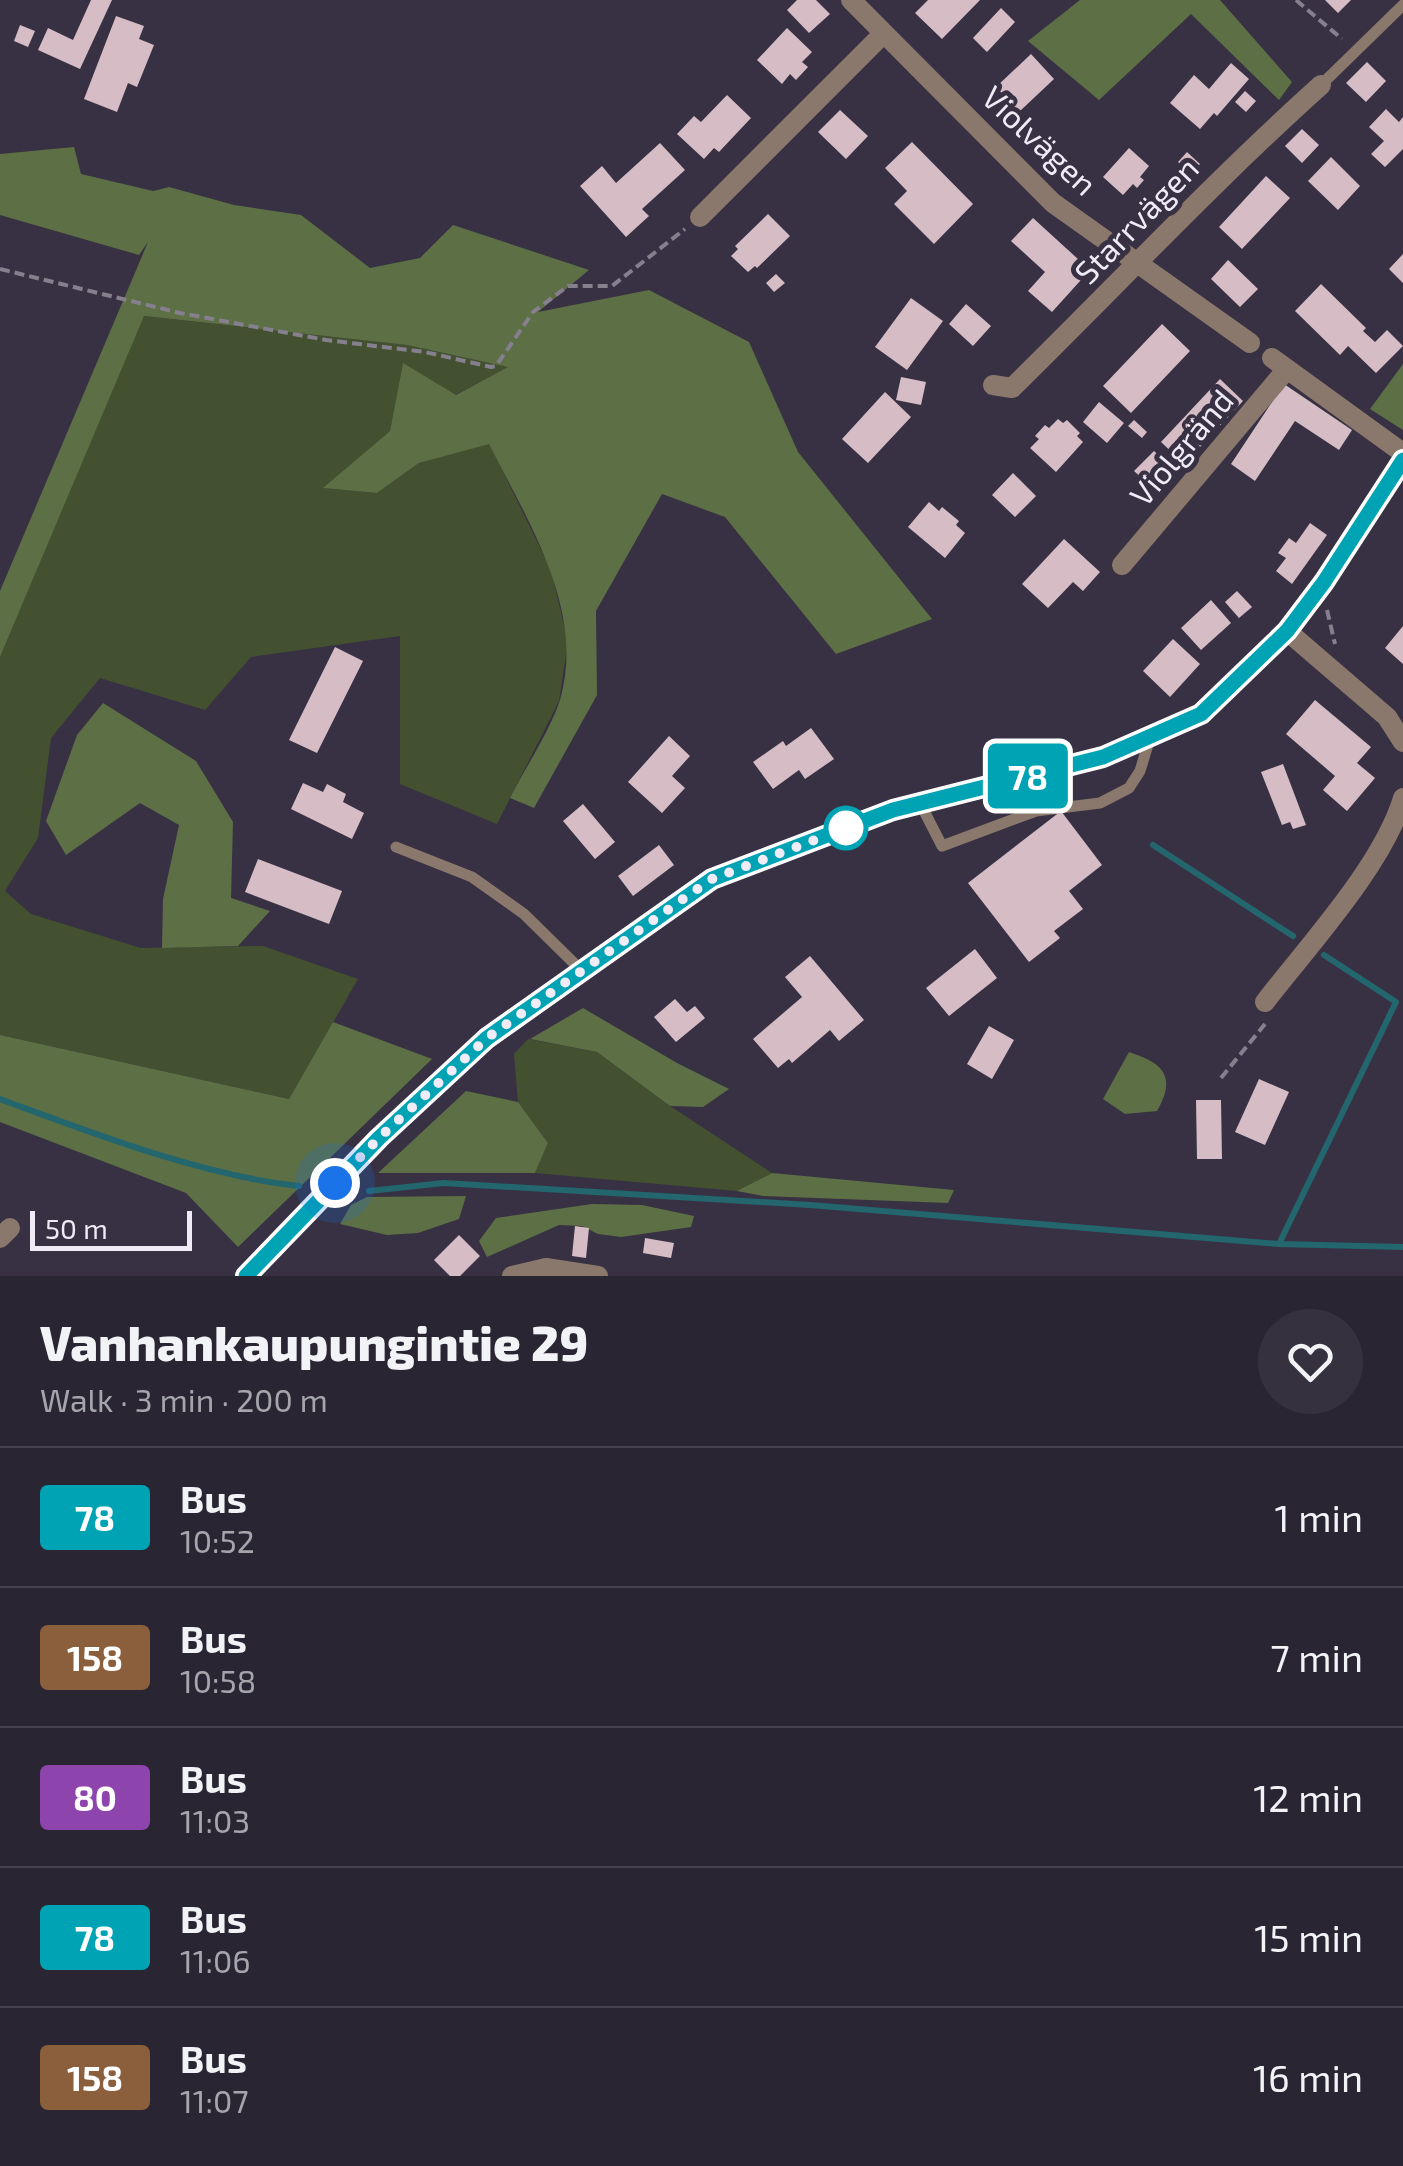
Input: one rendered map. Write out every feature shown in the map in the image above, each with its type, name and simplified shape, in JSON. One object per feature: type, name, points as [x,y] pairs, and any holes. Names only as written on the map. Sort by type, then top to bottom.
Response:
[{"type":"street","name":"Violvägen","points":[[850,0],[1053,202],[1250,342]]},
{"type":"street","points":[[700,217],[884,33]]},
{"type":"street","name":"Starrvägen","points":[[992,385],[1012,388],[1225,174],[1321,85]]},
{"type":"street","name":"Violgränd","points":[[1122,564],[1279,364],[1403,457]]},
{"type":"street","points":[[246,1276],[379,1138],[487,1038],[712,879],[893,810],[1103,757],[1201,714],[1287,631],[1324,582],[1403,457]]},
{"type":"street","points":[[1287,631],[1388,716],[1403,742]]},
{"type":"street","points":[[1266,1002],[1378,854],[1396,822],[1403,798]]},
{"type":"street","points":[[512,1276],[546,1268],[598,1276]]},
{"type":"lane","points":[[1321,85],[1403,5]]},
{"type":"lane","points":[[920,803],[942,846],[1036,810],[1100,803],[1129,788],[1140,771],[1150,738]]},
{"type":"lane","points":[[396,847],[472,877],[524,914],[581,970]]},
{"type":"path","points":[[1296,0],[1356,51]]},
{"type":"path","points":[[0,269],[180,313],[326,340],[425,352],[491,367],[496,366],[533,312],[568,286],[612,286],[700,217]]},
{"type":"green space","points":[[1080,0],[1220,0],[1292,82],[1279,100],[1191,14],[1099,100],[1028,41]]},
{"type":"green space","points":[[74,147],[81,174],[153,191],[169,187],[234,205],[301,215],[370,268],[420,258],[453,225],[589,270],[538,312],[649,290],[749,342],[798,452],[932,619],[836,654],[725,517],[662,494],[596,611],[597,695],[534,808],[510,798],[560,700],[566,666],[565,633],[549,568],[489,444],[419,463],[377,493],[323,488],[390,431],[403,363],[456,395],[508,367],[407,345],[144,316],[0,657],[0,591],[148,242],[139,255],[0,215],[0,154]]},
{"type":"green space","points":[[143,316],[407,345],[509,367],[455,395],[403,364],[390,431],[324,488],[377,493],[419,463],[489,443],[551,570],[568,642],[559,701],[497,824],[400,784],[400,636],[251,657],[205,710],[100,678],[51,738],[38,838],[5,891],[31,914],[141,948],[263,946],[358,979],[289,1099],[0,1035],[0,657]]},
{"type":"green space","points":[[1403,364],[1403,430],[1370,409]]},
{"type":"green space","points":[[103,703],[196,761],[233,822],[231,898],[270,911],[238,946],[162,948],[163,899],[179,825],[140,803],[66,855],[46,821],[77,735]]},
{"type":"green space","points":[[583,1008],[729,1089],[703,1107],[670,1106],[597,1052],[530,1039]]},
{"type":"green space","points":[[333,1022],[432,1059],[238,1247],[186,1193],[0,1122],[0,1035],[289,1099]]},
{"type":"green space","points":[[528,1039],[597,1052],[772,1173],[737,1191],[535,1173],[548,1143],[518,1102],[514,1054]]},
{"type":"green space","points":[[1129,1052],[1151,1061],[1163,1072],[1166,1089],[1157,1111],[1125,1114],[1103,1099]]},
{"type":"green space","points":[[466,1091],[518,1102],[548,1143],[535,1173],[378,1173]]},
{"type":"green space","points":[[772,1173],[954,1190],[948,1203],[763,1196],[737,1191]]},
{"type":"green space","points":[[466,1196],[459,1219],[418,1233],[387,1235],[340,1224],[351,1205],[367,1197]]},
{"type":"green space","points":[[592,1204],[642,1205],[694,1216],[691,1227],[621,1237],[598,1234],[582,1226],[559,1225],[487,1257],[479,1241],[496,1218]]},
{"type":"building","points":[[91,0],[112,0],[80,69],[38,50],[48,28],[73,40]]},
{"type":"building","points":[[797,0],[816,0],[830,14],[809,33],[787,10]]},
{"type":"building","points":[[928,0],[980,0],[942,39],[915,13]]},
{"type":"building","points":[[1325,0],[1351,0],[1338,13]]},
{"type":"building","points":[[1001,8],[1015,22],[987,52],[973,38]]},
{"type":"building","points":[[116,16],[144,26],[139,39],[154,45],[137,87],[128,83],[117,112],[84,99]]},
{"type":"building","points":[[20,25],[35,31],[28,47],[14,41]]},
{"type":"building","points":[[787,28],[812,52],[802,62],[808,67],[796,80],[790,74],[782,84],[757,60]]},
{"type":"building","points":[[1031,54],[1054,79],[1019,112],[996,87]]},
{"type":"building","points":[[1367,62],[1386,81],[1366,102],[1346,83]]},
{"type":"building","points":[[1231,63],[1249,79],[1217,116],[1214,113],[1200,129],[1170,103],[1194,75],[1209,89]]},
{"type":"building","points":[[1245,91],[1256,101],[1246,112],[1235,102]]},
{"type":"building","points":[[727,95],[751,118],[719,152],[714,148],[704,159],[677,134],[694,116],[701,122]]},
{"type":"building","points":[[1386,109],[1399,122],[1403,117],[1403,149],[1385,167],[1371,154],[1384,141],[1369,127]]},
{"type":"building","points":[[840,110],[868,136],[846,159],[818,132]]},
{"type":"building","points":[[1302,129],[1319,145],[1302,163],[1285,146]]},
{"type":"building","points":[[912,142],[973,204],[934,244],[894,204],[907,191],[885,168]]},
{"type":"building","points":[[660,143],[685,170],[642,209],[649,216],[626,237],[580,186],[602,166],[616,183]]},
{"type":"building","points":[[1129,148],[1149,166],[1137,188],[1133,184],[1123,195],[1103,177]]},
{"type":"building","points":[[1187,152],[1200,164],[1191,174],[1178,162]]},
{"type":"building","points":[[1331,157],[1360,186],[1338,210],[1308,181]]},
{"type":"building","points":[[1266,176],[1290,198],[1242,249],[1219,227]]},
{"type":"building","points":[[768,214],[790,236],[748,272],[731,256],[738,249],[735,246]]},
{"type":"building","points":[[1033,218],[1090,270],[1052,312],[1028,291],[1045,272],[1011,241]]},
{"type":"building","points":[[1403,254],[1403,283],[1389,269]]},
{"type":"building","points":[[1228,260],[1258,289],[1240,307],[1211,279]]},
{"type":"building","points":[[776,274],[785,283],[774,292],[766,283]]},
{"type":"building","points":[[1321,284],[1375,342],[1387,330],[1403,346],[1376,373],[1348,346],[1340,355],[1295,311]]},
{"type":"building","points":[[911,298],[943,321],[907,370],[875,347]]},
{"type":"building","points":[[966,304],[991,326],[973,346],[949,324]]},
{"type":"building","points":[[1162,324],[1190,351],[1131,413],[1103,386]]},
{"type":"building","points":[[901,377],[926,382],[921,405],[896,400]]},
{"type":"building","points":[[1220,379],[1243,401],[1184,464],[1161,442]]},
{"type":"building","points":[[1284,384],[1352,430],[1339,450],[1295,421],[1255,481],[1231,464]]},
{"type":"building","points":[[885,392],[911,417],[868,463],[842,439]]},
{"type":"building","points":[[1099,402],[1124,423],[1107,443],[1083,422]]},
{"type":"building","points":[[1058,419],[1063,423],[1067,420],[1083,442],[1056,472],[1030,448],[1045,425],[1049,428]]},
{"type":"building","points":[[1134,420],[1147,432],[1142,438],[1128,426]]},
{"type":"building","points":[[1154,451],[1175,471],[1156,491],[1134,471]]},
{"type":"building","points":[[1013,473],[1036,496],[1015,517],[992,495]]},
{"type":"building","points":[[929,502],[959,521],[956,525],[965,533],[945,558],[908,527]]},
{"type":"building","points":[[1310,523],[1327,535],[1292,584],[1276,571],[1286,558],[1278,553],[1289,538],[1296,543]]},
{"type":"building","points":[[1064,539],[1100,572],[1083,591],[1073,582],[1048,608],[1022,584]]},
{"type":"building","points":[[1237,591],[1252,607],[1239,618],[1225,602]]},
{"type":"building","points":[[1211,600],[1231,623],[1201,650],[1181,628]]},
{"type":"building","points":[[1403,626],[1403,664],[1385,648]]},
{"type":"building","points":[[1173,639],[1200,664],[1170,697],[1143,671]]},
{"type":"building","points":[[335,647],[363,661],[317,753],[289,740]]},
{"type":"building","points":[[1315,700],[1371,747],[1357,763],[1375,778],[1347,811],[1323,790],[1335,776],[1286,734]]},
{"type":"building","points":[[811,728],[834,759],[805,779],[799,770],[773,789],[753,762]]},
{"type":"building","points":[[669,736],[690,756],[672,776],[685,788],[662,813],[628,782]]},
{"type":"building","points":[[1283,764],[1306,825],[1293,829],[1290,822],[1282,825],[1261,772]]},
{"type":"building","points":[[303,783],[323,792],[327,784],[346,794],[343,802],[364,813],[352,839],[291,809]]},
{"type":"building","points":[[583,804],[615,842],[595,859],[563,821]]},
{"type":"building","points":[[1061,811],[1102,865],[1069,891],[1083,909],[1054,931],[1060,938],[1029,962],[968,883]]},
{"type":"building","points":[[659,845],[674,865],[633,896],[618,876]]},
{"type":"building","points":[[258,859],[342,891],[329,924],[245,892]]},
{"type":"building","points":[[975,949],[997,978],[949,1016],[926,988]]},
{"type":"building","points":[[810,956],[864,1020],[839,1041],[830,1030],[792,1063],[789,1059],[778,1068],[753,1039],[802,997],[785,977]]},
{"type":"building","points":[[675,999],[687,1012],[695,1006],[705,1018],[676,1042],[654,1017]]},
{"type":"building","points":[[989,1026],[1014,1040],[992,1079],[967,1064]]},
{"type":"building","points":[[1259,1079],[1289,1092],[1265,1145],[1235,1132]]},
{"type":"building","points":[[1196,1100],[1221,1100],[1222,1159],[1197,1159]]},
{"type":"building","points":[[575,1226],[589,1228],[586,1258],[572,1256]]},
{"type":"building","points":[[459,1235],[480,1256],[460,1276],[450,1276],[434,1260]]},
{"type":"building","points":[[645,1238],[674,1243],[671,1258],[643,1253]]},
{"type":"waterway","points":[[1153,845],[1293,936]]},
{"type":"waterway","points":[[1279,1244],[1396,1002],[1324,955]]},
{"type":"waterway","points":[[0,1099],[186,1163],[299,1186]]},
{"type":"waterway","points":[[369,1191],[444,1183],[810,1205],[1279,1244],[1403,1247]]},
{"type":"bus line","name":"78","points":[[246,1276],[379,1138],[487,1038],[712,879],[893,810],[1103,757],[1201,714],[1287,631],[1324,582],[1403,460]]},
{"type":"route","points":[[335,1183],[487,1038],[590,963],[712,879],[857,824],[846,828]]}]
